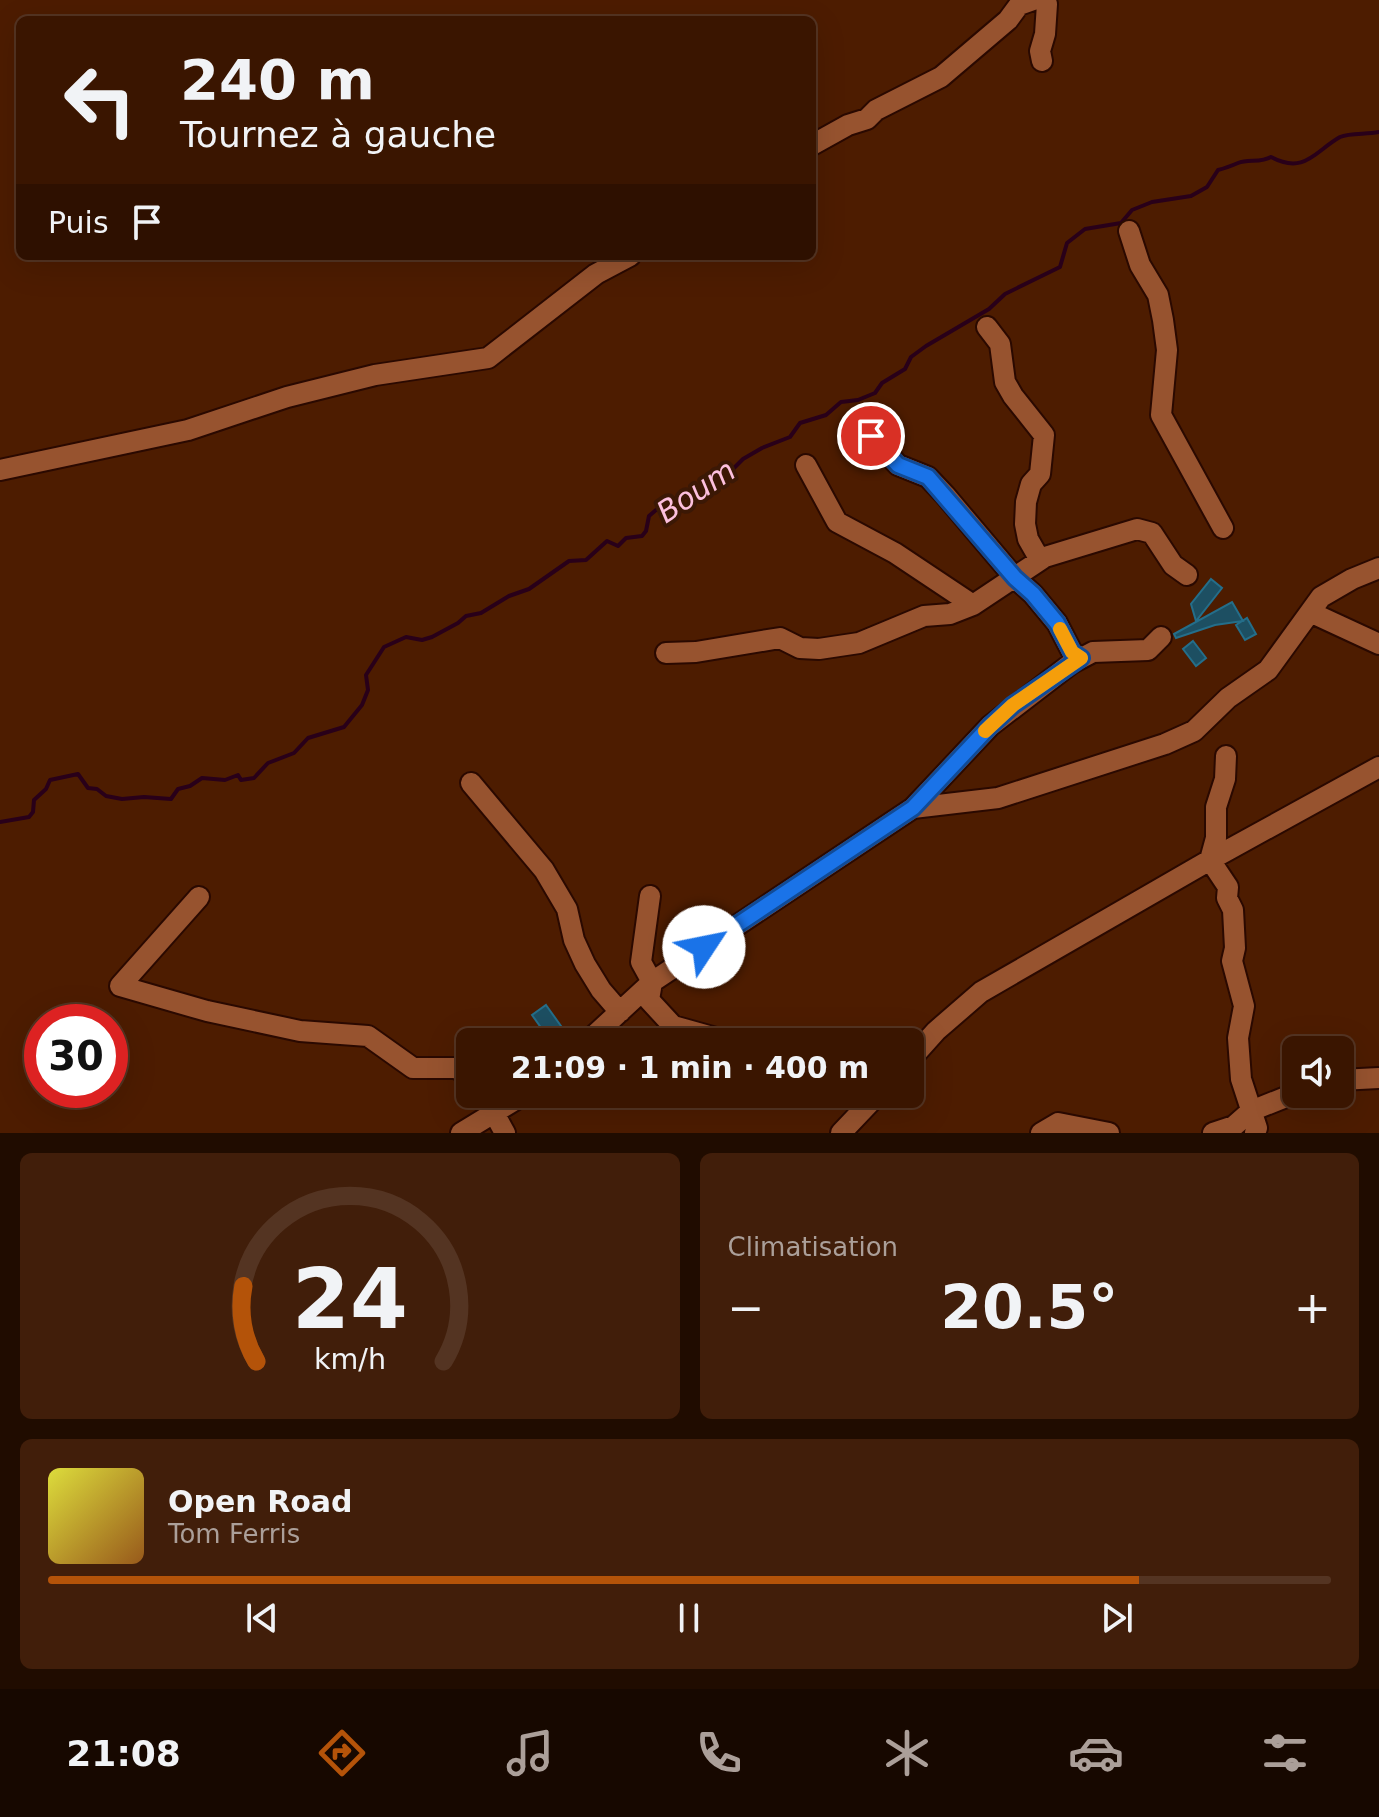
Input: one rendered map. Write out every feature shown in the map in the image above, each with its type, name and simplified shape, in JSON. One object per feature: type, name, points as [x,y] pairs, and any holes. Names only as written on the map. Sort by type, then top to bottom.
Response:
[{"type":"street","points":[[816,143],[848,125],[867,119],[876,110],[941,77],[1008,20],[1019,5],[1033,0]]},
{"type":"street","points":[[1042,61],[1040,51],[1045,34],[1045,0]]},
{"type":"street","points":[[1129,231],[1140,265],[1158,295],[1163,320],[1167,350],[1161,415],[1223,528]]},
{"type":"street","points":[[0,470],[188,430],[287,397],[375,375],[488,358],[596,274],[622,260]]},
{"type":"street","points":[[987,327],[1000,344],[1005,382],[1044,435],[1040,474],[1031,484],[1025,513],[1028,539],[1040,560]]},
{"type":"street","points":[[871,436],[898,465],[928,477],[1015,578],[1033,594],[1057,623],[1072,652],[1081,658]]},
{"type":"street","points":[[806,465],[837,522],[895,553],[973,605]]},
{"type":"street","points":[[666,653],[696,652],[780,638],[800,648],[819,649],[859,643],[924,616],[950,614],[973,605],[1040,560],[1072,547],[1137,529],[1152,533],[1173,565],[1187,575]]},
{"type":"street","points":[[913,808],[998,798],[1165,744],[1194,731],[1228,698],[1268,670],[1321,597],[1379,568]]},
{"type":"street","points":[[1312,613],[1379,644]]},
{"type":"street","points":[[602,1028],[652,982],[913,808],[1013,705],[1093,652],[1148,650],[1161,637]]},
{"type":"street","points":[[1226,756],[1225,779],[1216,807],[1216,838],[1210,860],[1228,887],[1227,898],[1233,910],[1235,948],[1232,961],[1244,1006],[1238,1038],[1241,1079],[1257,1128],[1255,1133]]},
{"type":"street","points":[[924,1044],[981,992],[1379,767]]},
{"type":"street","points":[[471,783],[544,870],[567,909],[574,940],[585,964],[620,1012]]},
{"type":"street","points":[[650,896],[641,962],[652,982],[649,1000],[673,1026],[680,1028]]},
{"type":"street","points":[[199,897],[120,986],[207,1011],[300,1031],[368,1036],[413,1068],[456,1068]]},
{"type":"street","points":[[1354,1079],[1379,1078]]},
{"type":"street","points":[[1213,1133],[1234,1126],[1251,1111],[1282,1099]]},
{"type":"street","points":[[461,1133],[502,1108]]},
{"type":"street","points":[[841,1133],[865,1108]]},
{"type":"street","points":[[494,1113],[505,1133]]},
{"type":"street","points":[[1041,1133],[1058,1123],[1109,1133]]},
{"type":"building","points":[[1211,579],[1222,588],[1196,621],[1191,604]]},
{"type":"building","points":[[1232,602],[1243,621],[1215,625],[1176,638],[1174,634]]},
{"type":"building","points":[[1247,618],[1256,634],[1245,640],[1236,625]]},
{"type":"building","points":[[1193,641],[1206,658],[1196,666],[1183,649]]},
{"type":"building","points":[[546,1005],[561,1026],[541,1028],[532,1015]]},
{"type":"waterway","name":"Boum","points":[[0,822],[29,817],[33,812],[34,800],[46,789],[50,780],[78,774],[88,788],[122,799],[171,799],[178,789],[202,778],[225,780],[238,775],[241,780],[254,778],[268,763],[294,753],[308,738],[344,727],[362,705],[368,690],[366,675],[384,647],[406,637],[422,640],[432,637],[466,616],[481,613],[509,596],[529,589],[569,561],[586,560],[607,541],[618,546],[626,538],[642,536],[649,516],[656,510],[721,481],[743,459],[790,437],[800,423],[826,415],[841,402],[858,400],[875,393],[882,383],[905,369],[911,357],[926,346],[989,309],[1005,294],[1060,267],[1067,243],[1085,229],[1121,223],[1132,210],[1152,202],[1191,196],[1207,187],[1218,170],[1238,163],[1271,157],[1283,162],[1301,162],[1340,137],[1379,132]]},
{"type":"slow traffic","points":[[985,731],[1013,705],[1081,658],[1072,652],[1060,629]]},
{"type":"route","points":[[704,947],[913,808],[975,740],[1013,705],[1081,658],[1072,652],[1057,623],[1033,594],[1015,578],[928,477],[898,465],[871,436]]}]
